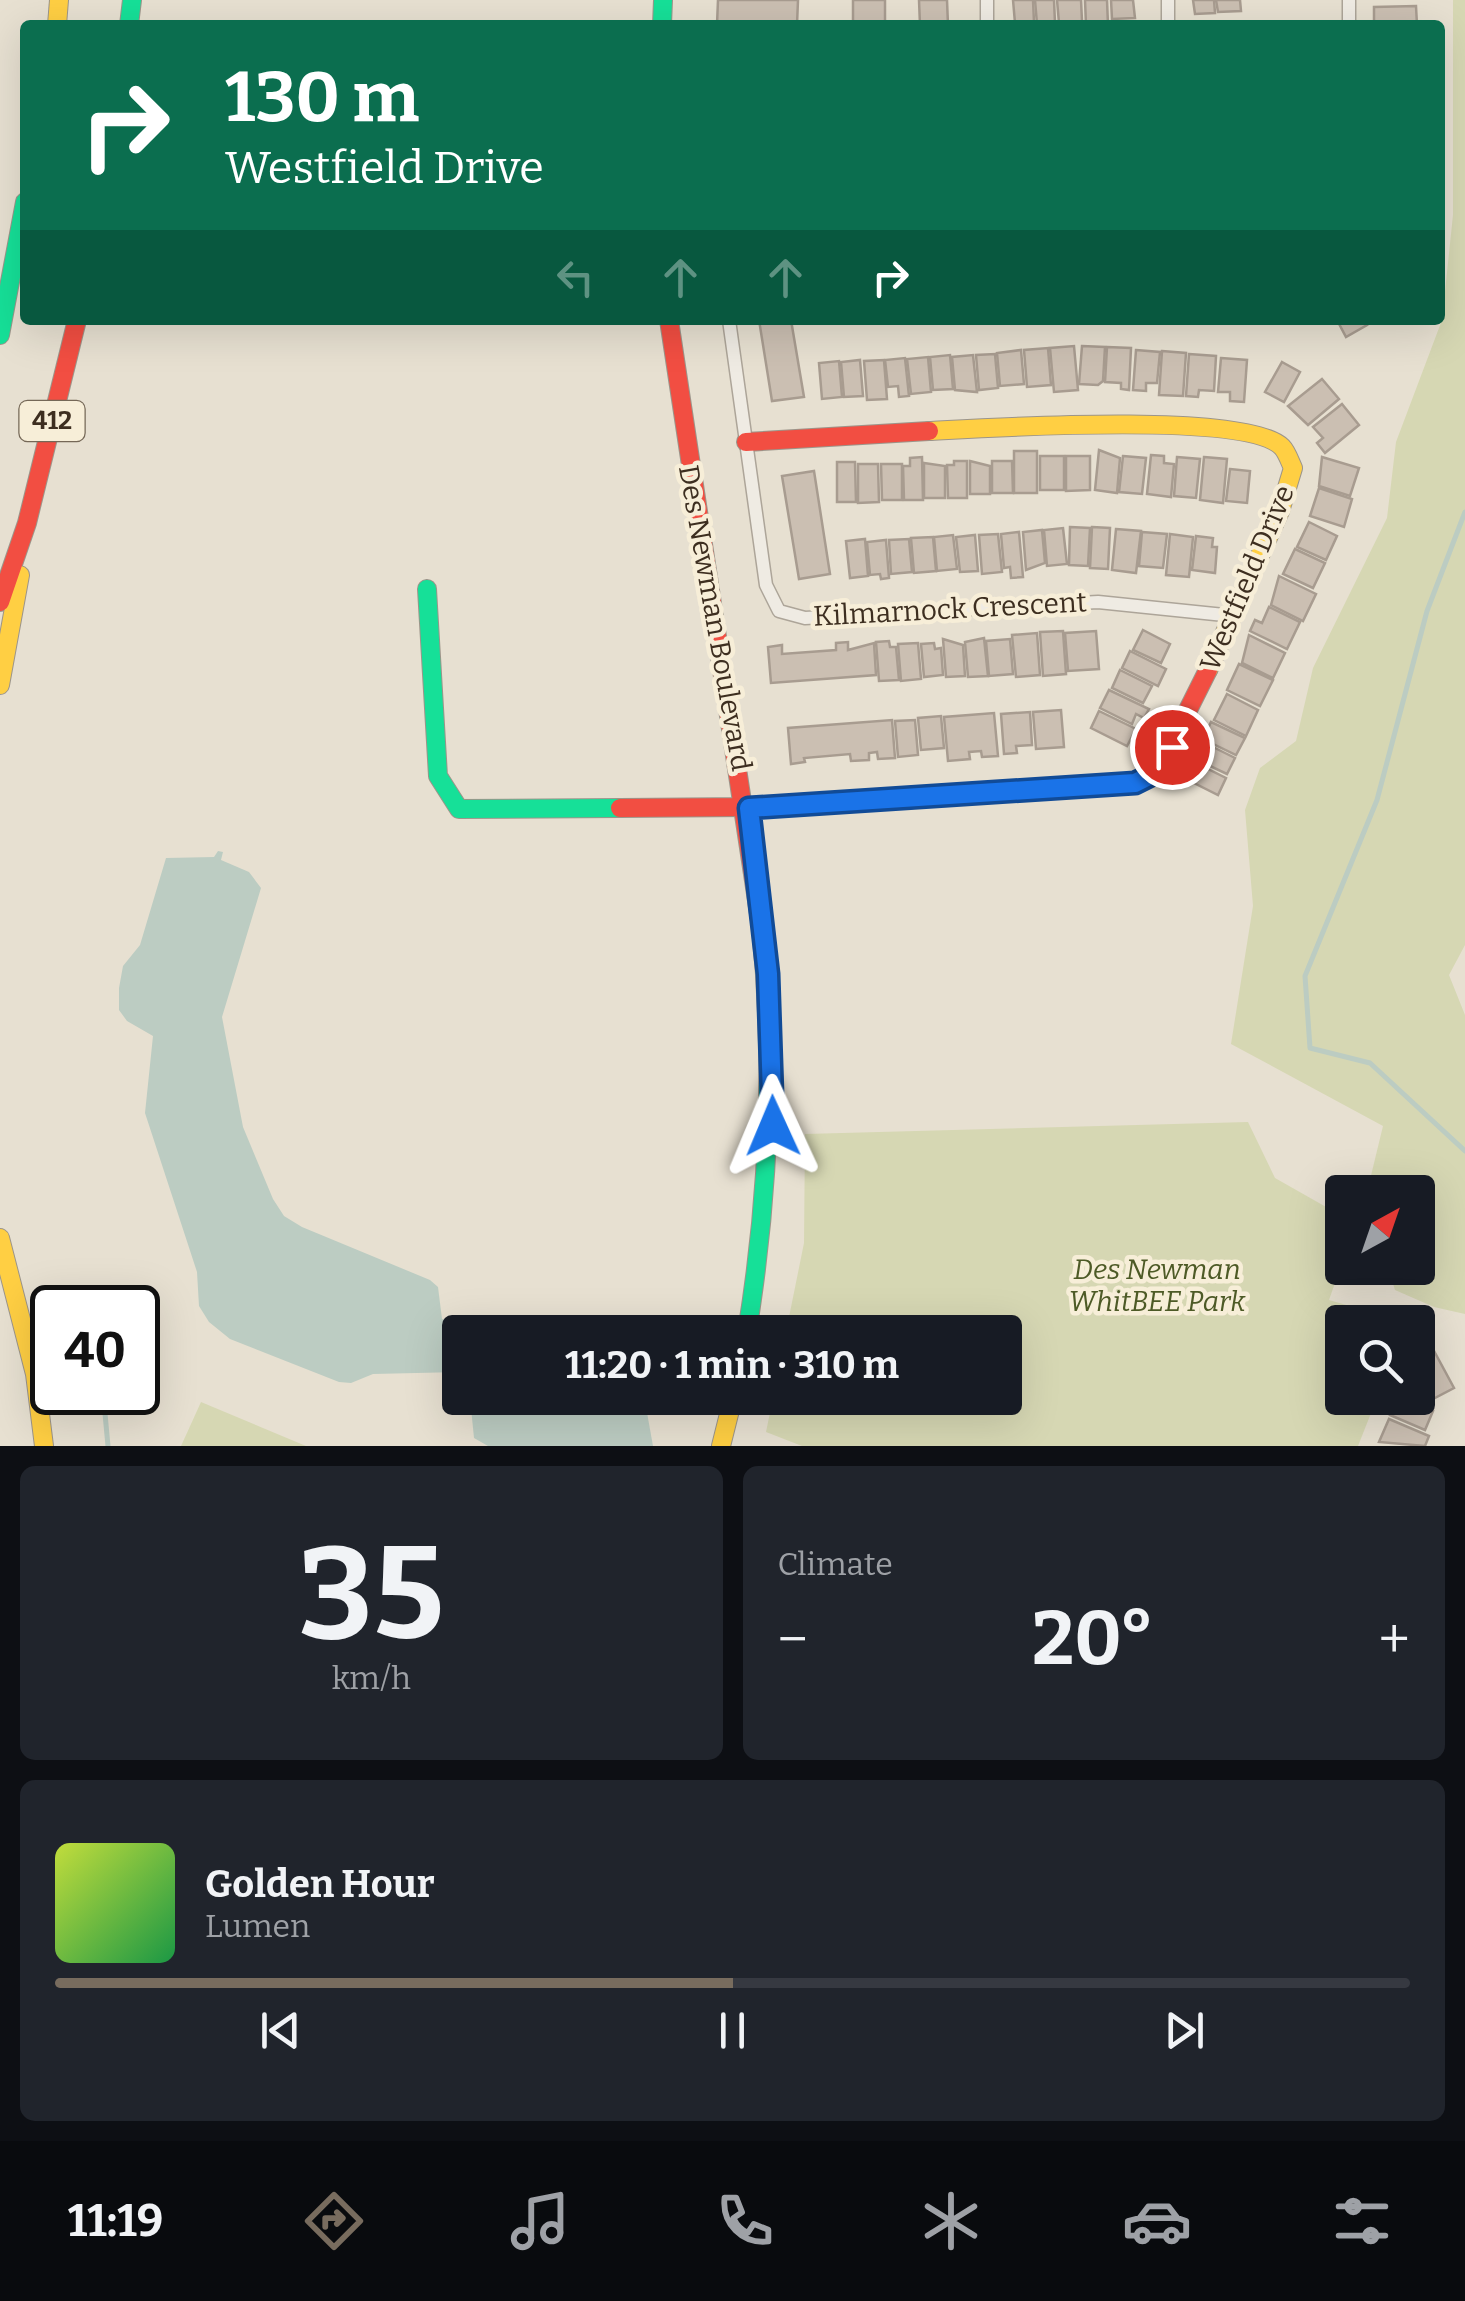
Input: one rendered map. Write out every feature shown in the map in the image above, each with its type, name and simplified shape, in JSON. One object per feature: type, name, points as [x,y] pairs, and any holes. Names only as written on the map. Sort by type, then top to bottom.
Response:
[{"type":"main road","points":[[0,335],[20,229]]},
{"type":"main road","name":"412","points":[[0,602],[28,523],[76,325]]},
{"type":"main road","name":"Des Newman Boulevard","points":[[670,325],[687,466],[749,808],[768,974],[773,1126],[762,1258],[750,1315]]},
{"type":"main road","name":"Westfield Drive","points":[[427,589],[438,776],[459,810],[749,808],[1144,780],[1157,772],[1172,747],[1280,511],[1293,468],[1282,447],[1256,434],[1091,422],[746,442]]},
{"type":"main road","points":[[0,684],[28,523]]},
{"type":"main road","points":[[0,1238],[35,1374],[44,1446]]},
{"type":"main road","points":[[724,1445],[730,1415]]},
{"type":"street","points":[[730,325],[746,442]]},
{"type":"street","name":"Kilmarnock Crescent","points":[[746,442],[766,585],[779,611],[805,618],[1098,602],[1234,616]]},
{"type":"green space","points":[[1453,0],[1465,0],[1465,945],[1449,975],[1465,1015],[1465,1314],[1429,1305],[1395,1290],[1393,1285],[1435,1285],[1435,1175],[1371,1175],[1383,1126],[1231,1044],[1253,906],[1245,810],[1260,768],[1296,741],[1313,668],[1387,518],[1396,442],[1440,325],[1445,325],[1453,215]]},
{"type":"green space","name":"Des Newman WhitBEE Park","points":[[1248,1122],[1275,1178],[1325,1206],[1325,1285],[1334,1285],[1329,1300],[1346,1305],[1325,1305],[1325,1415],[1370,1415],[1358,1446],[802,1446],[766,1432],[770,1415],[1022,1415],[1022,1315],[789,1315],[804,1243],[805,1134]]},
{"type":"green space","points":[[201,1402],[306,1446],[181,1446]]},
{"type":"shaded area","points":[[218,851],[223,852],[221,860],[249,872],[261,888],[222,1017],[243,1127],[273,1199],[284,1216],[302,1227],[430,1280],[438,1287],[442,1372],[373,1374],[351,1383],[339,1382],[230,1339],[209,1322],[199,1306],[197,1272],[145,1113],[153,1036],[127,1021],[119,1010],[119,988],[123,966],[140,945],[166,858],[214,857]]},
{"type":"shaded area","points":[[472,1415],[647,1415],[653,1446],[488,1446],[474,1438]]},
{"type":"building","points":[[718,0],[798,0],[797,20],[717,20]]},
{"type":"building","points":[[853,0],[885,0],[885,20],[853,20]]},
{"type":"building","points":[[919,0],[947,0],[948,20],[920,20]]},
{"type":"building","points":[[1013,0],[1033,0],[1034,20],[1015,20]]},
{"type":"building","points":[[1035,0],[1054,0],[1055,20],[1037,20]]},
{"type":"building","points":[[1057,0],[1081,0],[1082,20],[1059,20]]},
{"type":"building","points":[[1085,0],[1107,0],[1108,20],[1086,20]]},
{"type":"building","points":[[1111,0],[1133,0],[1135,18],[1112,19]]},
{"type":"building","points":[[1193,0],[1214,0],[1215,13],[1195,14]]},
{"type":"building","points":[[1216,0],[1240,0],[1241,11],[1218,12]]},
{"type":"building","points":[[1416,6],[1417,20],[1374,20],[1374,7]]},
{"type":"building","points":[[760,325],[792,325],[804,397],[772,401]]},
{"type":"building","points":[[1340,325],[1367,325],[1346,337]]},
{"type":"building","points":[[1074,346],[1078,390],[1054,392],[1050,348]]},
{"type":"building","points":[[1082,346],[1105,347],[1103,381],[1098,385],[1079,384]]},
{"type":"building","points":[[1107,347],[1131,348],[1129,390],[1121,389],[1121,383],[1105,382]]},
{"type":"building","points":[[1048,348],[1051,385],[1027,387],[1024,350]]},
{"type":"building","points":[[1021,350],[1024,384],[1000,386],[997,353]]},
{"type":"building","points":[[1136,350],[1160,352],[1157,383],[1146,383],[1146,391],[1133,390]]},
{"type":"building","points":[[1162,351],[1186,353],[1183,396],[1159,395]]},
{"type":"building","points":[[995,354],[998,388],[979,390],[976,355]]},
{"type":"building","points":[[1189,354],[1216,356],[1214,391],[1199,390],[1198,397],[1186,396]]},
{"type":"building","points":[[950,355],[953,389],[933,390],[930,357]]},
{"type":"building","points":[[973,355],[977,392],[955,390],[952,357]]},
{"type":"building","points":[[928,357],[931,392],[911,394],[907,359]]},
{"type":"building","points":[[905,358],[909,396],[899,397],[898,386],[888,387],[885,360]]},
{"type":"building","points":[[1221,358],[1247,360],[1244,402],[1230,401],[1230,392],[1218,392]]},
{"type":"building","points":[[860,360],[863,396],[844,397],[841,362]]},
{"type":"building","points":[[884,360],[887,399],[867,400],[864,361]]},
{"type":"building","points":[[839,361],[842,397],[822,399],[819,363]]},
{"type":"building","points":[[1282,362],[1300,372],[1284,402],[1265,392]]},
{"type":"building","points":[[1322,379],[1339,399],[1308,425],[1288,406]]},
{"type":"building","points":[[1342,404],[1359,425],[1325,453],[1317,443],[1323,438],[1313,427]]},
{"type":"building","points":[[1099,450],[1120,458],[1117,493],[1095,490]]},
{"type":"building","points":[[1014,451],[1037,451],[1037,493],[1014,493]]},
{"type":"building","points":[[1151,455],[1164,456],[1164,463],[1174,464],[1171,497],[1147,494]]},
{"type":"building","points":[[1040,456],[1064,456],[1064,490],[1040,490]]},
{"type":"building","points":[[1066,456],[1090,456],[1090,490],[1066,491]]},
{"type":"building","points":[[1123,456],[1146,458],[1142,494],[1119,492]]},
{"type":"building","points":[[922,457],[923,500],[904,500],[903,466],[910,466],[910,458]]},
{"type":"building","points":[[1177,457],[1200,459],[1196,498],[1174,496]]},
{"type":"building","points":[[1204,457],[1227,459],[1223,503],[1200,500]]},
{"type":"building","points":[[1322,457],[1359,468],[1350,496],[1319,486]]},
{"type":"building","points":[[954,461],[967,461],[967,498],[948,498],[947,465],[954,465]]},
{"type":"building","points":[[970,461],[990,466],[990,494],[970,494]]},
{"type":"building","points":[[992,461],[1012,461],[1013,493],[992,493]]},
{"type":"building","points":[[837,462],[855,462],[856,502],[837,502]]},
{"type":"building","points":[[924,463],[945,466],[945,498],[924,498]]},
{"type":"building","points":[[858,464],[878,464],[879,502],[858,503]]},
{"type":"building","points":[[881,464],[902,464],[902,500],[882,500]]},
{"type":"building","points":[[1230,469],[1250,471],[1247,503],[1226,501]]},
{"type":"building","points":[[814,471],[830,574],[799,579],[782,476]]},
{"type":"building","points":[[1319,488],[1352,499],[1344,527],[1310,516]]},
{"type":"building","points":[[1309,522],[1337,536],[1326,560],[1297,547]]},
{"type":"building","points":[[1070,527],[1090,528],[1088,566],[1069,565]]},
{"type":"building","points":[[1092,527],[1110,528],[1108,569],[1090,568]]},
{"type":"building","points":[[1063,528],[1067,564],[1047,566],[1044,530]]},
{"type":"building","points":[[1116,529],[1141,531],[1136,573],[1112,570]]},
{"type":"building","points":[[1042,530],[1045,563],[1026,570],[1023,532]]},
{"type":"building","points":[[1019,532],[1023,577],[1011,578],[1010,567],[1004,568],[1001,534]]},
{"type":"building","points":[[1142,532],[1167,534],[1163,568],[1139,566]]},
{"type":"building","points":[[998,534],[1002,572],[982,574],[979,535]]},
{"type":"building","points":[[1170,534],[1193,537],[1189,577],[1166,575]]},
{"type":"building","points":[[953,535],[957,569],[937,571],[934,537]]},
{"type":"building","points":[[975,535],[978,571],[960,572],[956,537]]},
{"type":"building","points":[[1196,536],[1213,538],[1212,547],[1217,547],[1215,573],[1192,570]]},
{"type":"building","points":[[933,537],[936,571],[914,573],[911,538]]},
{"type":"building","points":[[865,539],[868,576],[850,578],[846,541]]},
{"type":"building","points":[[909,539],[912,572],[891,574],[889,540]]},
{"type":"building","points":[[886,540],[889,578],[881,579],[880,574],[870,575],[867,542]]},
{"type":"building","points":[[1295,549],[1325,563],[1313,588],[1283,574]]},
{"type":"building","points":[[1279,576],[1316,594],[1303,621],[1271,605]]},
{"type":"building","points":[[1269,607],[1300,622],[1287,649],[1250,631],[1255,620],[1262,623]]},
{"type":"building","points":[[1143,630],[1170,644],[1161,663],[1133,650]]},
{"type":"building","points":[[1063,631],[1066,674],[1043,676],[1040,632]]},
{"type":"building","points":[[1096,631],[1099,669],[1068,671],[1065,633]]},
{"type":"building","points":[[1037,633],[1040,675],[1016,677],[1012,635]]},
{"type":"building","points":[[1249,635],[1285,653],[1273,678],[1242,663]]},
{"type":"building","points":[[984,638],[988,676],[968,677],[965,642]]},
{"type":"building","points":[[943,639],[963,645],[965,676],[946,677]]},
{"type":"building","points":[[1010,639],[1013,674],[989,676],[986,641]]},
{"type":"building","points":[[889,641],[890,647],[896,647],[899,680],[879,681],[876,642]]},
{"type":"building","points":[[848,642],[848,650],[874,643],[876,675],[771,683],[768,647],[782,645],[782,654],[836,650],[836,643]]},
{"type":"building","points":[[918,643],[921,679],[901,681],[898,644]]},
{"type":"building","points":[[934,643],[935,649],[941,648],[943,675],[924,677],[921,644]]},
{"type":"building","points":[[1130,651],[1166,669],[1158,686],[1122,668]]},
{"type":"building","points":[[1239,664],[1273,680],[1260,706],[1227,690]]},
{"type":"building","points":[[1120,670],[1152,686],[1143,703],[1112,688]]},
{"type":"building","points":[[1109,690],[1149,709],[1144,718],[1136,714],[1132,724],[1100,708]]},
{"type":"building","points":[[1227,694],[1258,710],[1246,736],[1214,720]]},
{"type":"building","points":[[1061,710],[1064,747],[1036,749],[1033,712]]},
{"type":"building","points":[[1099,711],[1136,729],[1127,746],[1091,728]]},
{"type":"building","points":[[1030,712],[1032,745],[1016,746],[1017,753],[1004,754],[1001,714]]},
{"type":"building","points":[[994,713],[998,756],[982,757],[981,751],[969,752],[970,759],[948,761],[944,717]]},
{"type":"building","points":[[941,716],[944,748],[921,750],[918,718]]},
{"type":"building","points":[[892,720],[895,758],[878,759],[877,752],[869,753],[869,760],[851,761],[850,754],[804,758],[805,762],[791,764],[788,728]]},
{"type":"building","points":[[915,720],[918,755],[898,757],[895,721]]},
{"type":"building","points":[[1211,722],[1245,738],[1236,755],[1203,739]]},
{"type":"building","points":[[1199,740],[1235,758],[1227,774],[1191,757]]},
{"type":"building","points":[[1190,760],[1226,778],[1218,795],[1182,777]]},
{"type":"building","points":[[1435,1353],[1454,1388],[1435,1398]]},
{"type":"building","points":[[1390,1415],[1431,1415],[1425,1430]]},
{"type":"building","points":[[1389,1419],[1429,1436],[1425,1446],[1379,1442]]},
{"type":"waterway","points":[[1465,512],[1427,611],[1377,800],[1305,976],[1310,1048],[1370,1063],[1465,1151]]},
{"type":"waterway","points":[[105,1415],[108,1446]]},
{"type":"traffic: fast","points":[[130,20],[132,0]]},
{"type":"traffic: fast","points":[[662,20],[663,0]]},
{"type":"traffic: fast","points":[[0,335],[20,229]]},
{"type":"traffic: fast","points":[[427,589],[438,776],[459,809],[620,808]]},
{"type":"traffic: fast","points":[[749,1315],[768,1130],[768,1029],[761,927]]},
{"type":"traffic: slow","points":[[57,20],[59,0]]},
{"type":"traffic: slow","points":[[929,431],[1170,425],[1259,436],[1282,447],[1293,468],[1280,511],[1208,670]]},
{"type":"traffic: slow","points":[[0,685],[20,575]]},
{"type":"traffic: slow","points":[[0,1238],[35,1374],[44,1446]]},
{"type":"traffic: slow","points":[[721,1446],[729,1415]]},
{"type":"traffic: jam","points":[[0,602],[27,523],[76,325]]},
{"type":"traffic: jam","points":[[670,325],[761,927]]},
{"type":"traffic: jam","points":[[746,442],[929,431]]},
{"type":"traffic: jam","points":[[620,808],[749,807],[1135,783],[1157,772],[1208,670]]},
{"type":"route","points":[[773,1126],[768,974],[749,808],[1135,783],[1157,772],[1172,747]]}]
